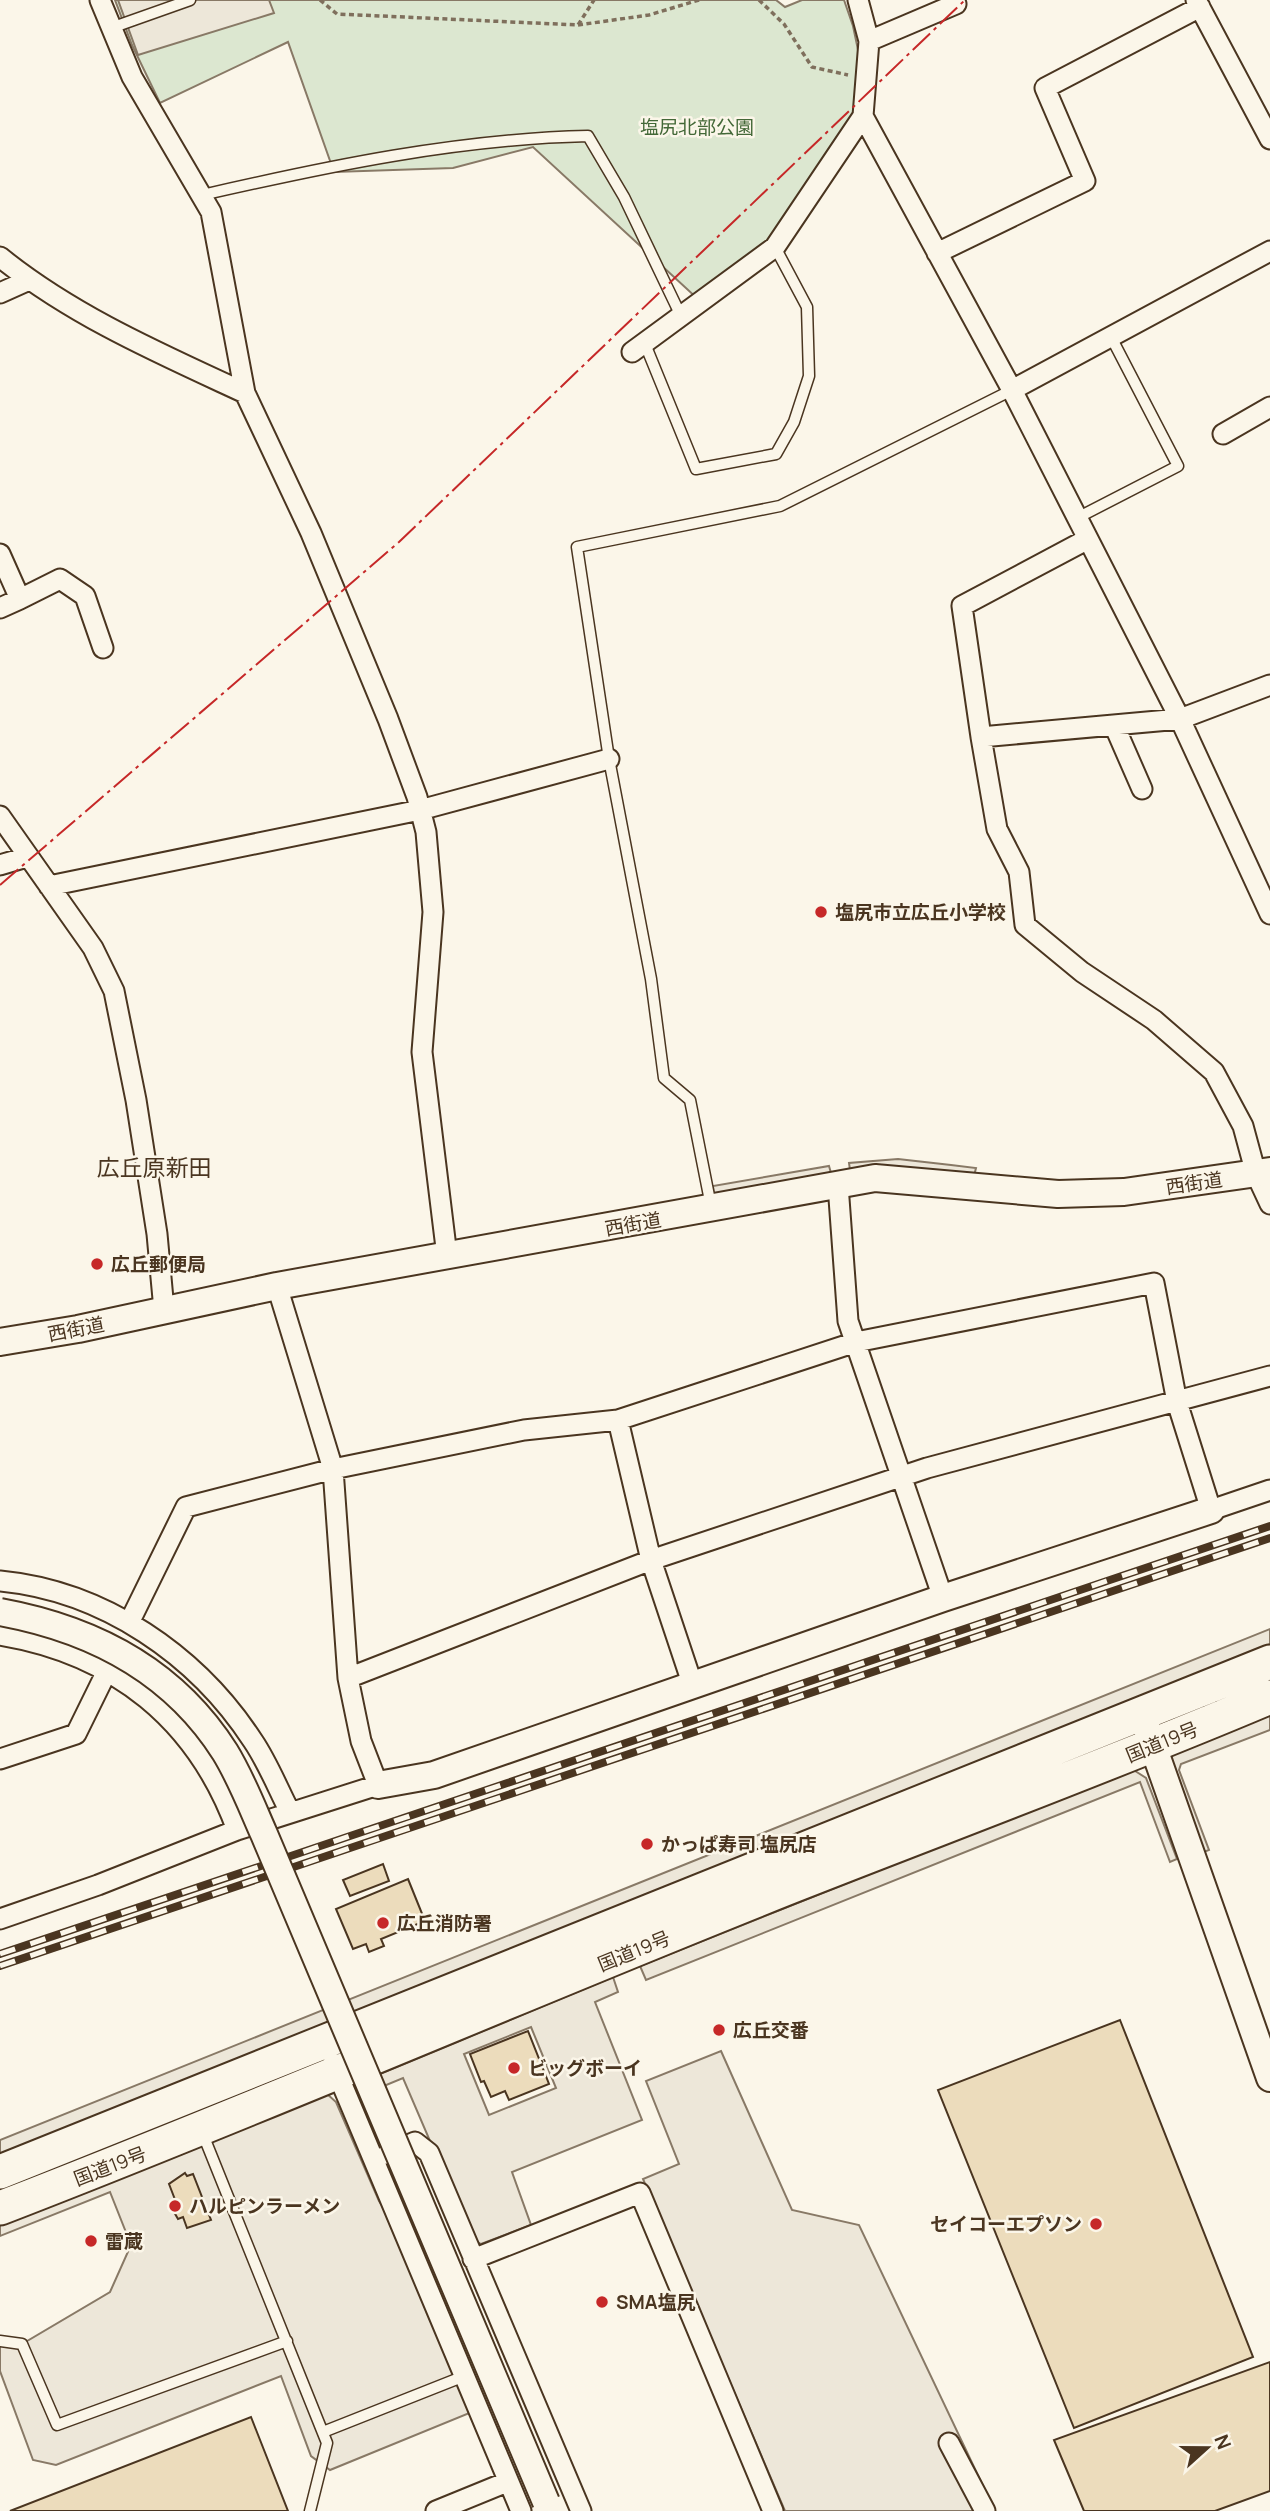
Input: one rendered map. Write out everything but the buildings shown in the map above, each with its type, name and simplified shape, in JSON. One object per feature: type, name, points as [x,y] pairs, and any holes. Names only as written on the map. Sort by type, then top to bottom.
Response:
[{"type":"highway","name":"国道19号","points":[[0,2172],[1270,1662]]},
{"type":"highway","name":"国道19号","points":[[0,2208],[202,2130],[789,1888],[1154,1746],[1270,1697]]},
{"type":"street","points":[[100,0],[132,77],[211,212],[245,393],[311,533],[388,719],[420,810],[426,832],[433,912],[422,1052],[447,1256]]},
{"type":"street","points":[[639,348],[775,247],[863,116],[869,41],[858,0]]},
{"type":"street","points":[[869,41],[956,4]]},
{"type":"street","points":[[937,253],[1085,181],[1045,88],[1198,4],[1270,139]]},
{"type":"street","points":[[863,116],[1012,390],[1180,719],[1270,914]]},
{"type":"street","points":[[1012,390],[1270,251]]},
{"type":"street","points":[[0,257],[29,280],[131,339],[245,393]]},
{"type":"street","points":[[0,293],[29,280]]},
{"type":"street","points":[[1223,434],[1270,407]]},
{"type":"street","points":[[1088,540],[962,606],[997,829],[1019,872],[1025,925],[1082,972],[1154,1020],[1214,1072],[1243,1126],[1263,1173],[1270,1204]]},
{"type":"street","points":[[0,554],[20,598]]},
{"type":"street","points":[[0,608],[60,579],[85,596],[103,648]]},
{"type":"street","points":[[981,737],[1180,719],[1270,685]]},
{"type":"street","points":[[1114,725],[1142,789]]},
{"type":"street","points":[[49,886],[420,810],[609,759]]},
{"type":"street","points":[[0,816],[93,948],[114,991],[142,1140],[164,1310]]},
{"type":"street","points":[[0,865],[27,857]]},
{"type":"street","name":"西街道","points":[[0,1342],[277,1286],[712,1210],[875,1178],[974,1189],[1111,1192],[1263,1173]]},
{"type":"street","points":[[838,1185],[848,1321],[943,1598]]},
{"type":"street","points":[[129,1623],[186,1507],[333,1469],[524,1430],[618,1420],[856,1342],[1154,1283],[1177,1402],[1211,1510]]},
{"type":"street","points":[[277,1286],[333,1469],[348,1678],[361,1741],[378,1786]]},
{"type":"street","points":[[348,1678],[651,1560],[927,1468],[1270,1376]]},
{"type":"street","points":[[618,1420],[651,1560],[693,1686]]},
{"type":"street","points":[[0,1919],[290,1812],[378,1786],[433,1776],[943,1598],[1270,1490]]},
{"type":"street","points":[[0,1581],[66,1596],[146,1632],[206,1682],[254,1742],[290,1812]]},
{"type":"street","points":[[0,1612],[74,1630],[115,1649],[178,1695],[224,1752],[264,1834],[548,2507]]},
{"type":"street","points":[[0,1635],[58,1648],[107,1671],[167,1716],[202,1755],[237,1830]]},
{"type":"street","points":[[0,1759],[76,1734],[107,1671]]},
{"type":"street","points":[[1141,1714],[1270,2078]]},
{"type":"street","points":[[324,2042],[521,2511]]},
{"type":"street","points":[[374,2160],[415,2142],[429,2153],[581,2511]]},
{"type":"street","points":[[473,2259],[640,2193],[773,2511]]},
{"type":"street","points":[[949,2443],[985,2511]]},
{"type":"street","points":[[436,2511],[507,2482]]},
{"type":"lane","points":[[111,28],[190,0]]},
{"type":"lane","points":[[202,195],[349,162],[514,138],[588,136],[624,197],[682,317]]},
{"type":"lane","points":[[639,348],[696,469],[776,454],[794,422],[809,376],[807,307],[775,247]]},
{"type":"lane","points":[[1077,519],[1178,466],[1111,337]]},
{"type":"lane","points":[[712,1210],[690,1100],[664,1078],[651,979],[609,759],[577,547],[780,506],[1012,390]]},
{"type":"lane","points":[[202,2130],[327,2443],[310,2511]]},
{"type":"lane","points":[[0,2341],[22,2344],[57,2425],[286,2341]]},
{"type":"lane","points":[[323,2432],[463,2377]]},
{"type":"path","points":[[320,0],[337,14],[578,25],[649,15],[699,0]]},
{"type":"path","points":[[578,25],[594,0]]},
{"type":"path","points":[[759,0],[784,24],[812,67],[857,77]]},
{"type":"green space","name":"塩尻北部公園","points":[[115,0],[776,0],[785,7],[802,0],[844,0],[861,64],[857,112],[792,235],[700,301],[533,147],[453,168],[334,172],[288,42],[160,103],[132,45]]},
{"type":"shaded area","points":[[118,0],[269,0],[274,13],[138,55]]},
{"type":"shaded area","points":[[898,1159],[976,1168],[974,1176],[885,1166],[850,1170],[849,1163]]},
{"type":"shaded area","points":[[829,1166],[831,1173],[714,1195],[713,1186]]},
{"type":"shaded area","points":[[1270,1629],[1270,1644],[0,2156],[0,2140]]},
{"type":"shaded area","points":[[1270,1713],[1270,1730],[1181,1764],[1179,1770],[1209,1850],[1204,1852],[1168,1765],[1171,1757],[1179,1749]]},
{"type":"shaded area","points":[[1132,1769],[1146,1778],[1177,1859],[1170,1862],[1140,1782],[646,1980],[640,1966]]},
{"type":"shaded area","points":[[613,1977],[618,1992],[595,2002],[642,2120],[512,2172],[531,2225],[481,2244],[472,2239],[403,2078],[362,2095],[365,2080]],"holes":[[[531,2027],[556,2088],[489,2115],[464,2054]]]},
{"type":"shaded area","points":[[721,2051],[792,2210],[859,2225],[995,2511],[785,2511],[643,2179],[679,2164],[646,2081]]},
{"type":"shaded area","points":[[326,2093],[336,2102],[379,2201],[401,2235],[472,2412],[330,2470],[311,2456],[281,2376],[56,2465],[33,2460],[0,2371],[0,2342],[22,2344],[110,2292],[131,2245],[110,2192],[0,2236],[0,2219]]},
{"type":"railway","points":[[0,1954],[1270,1526]]},
{"type":"railway","points":[[0,1966],[1270,1538]]},
{"type":"power","points":[[0,885],[399,542],[965,0]]},
{"type":"place","name":"塩尻市立広丘小学校","points":[[821,912]]},
{"type":"place","name":"広丘郵便局","points":[[97,1264]]},
{"type":"place","name":"かっぱ寿司 塩尻店","points":[[647,1844]]},
{"type":"place","name":"広丘消防署","points":[[383,1923]]},
{"type":"place","name":"広丘交番","points":[[719,2030]]},
{"type":"place","name":"ビッグボーイ","points":[[514,2068]]},
{"type":"place","name":"ハルピンラーメン","points":[[175,2206]]},
{"type":"place","name":"セイコーエプソン","points":[[1096,2224]]},
{"type":"place","name":"雷蔵","points":[[91,2241]]},
{"type":"place","name":"SMA塩尻","points":[[602,2302]]},
{"type":"district","name":"広丘原新田","points":[[154,1167]]}]
